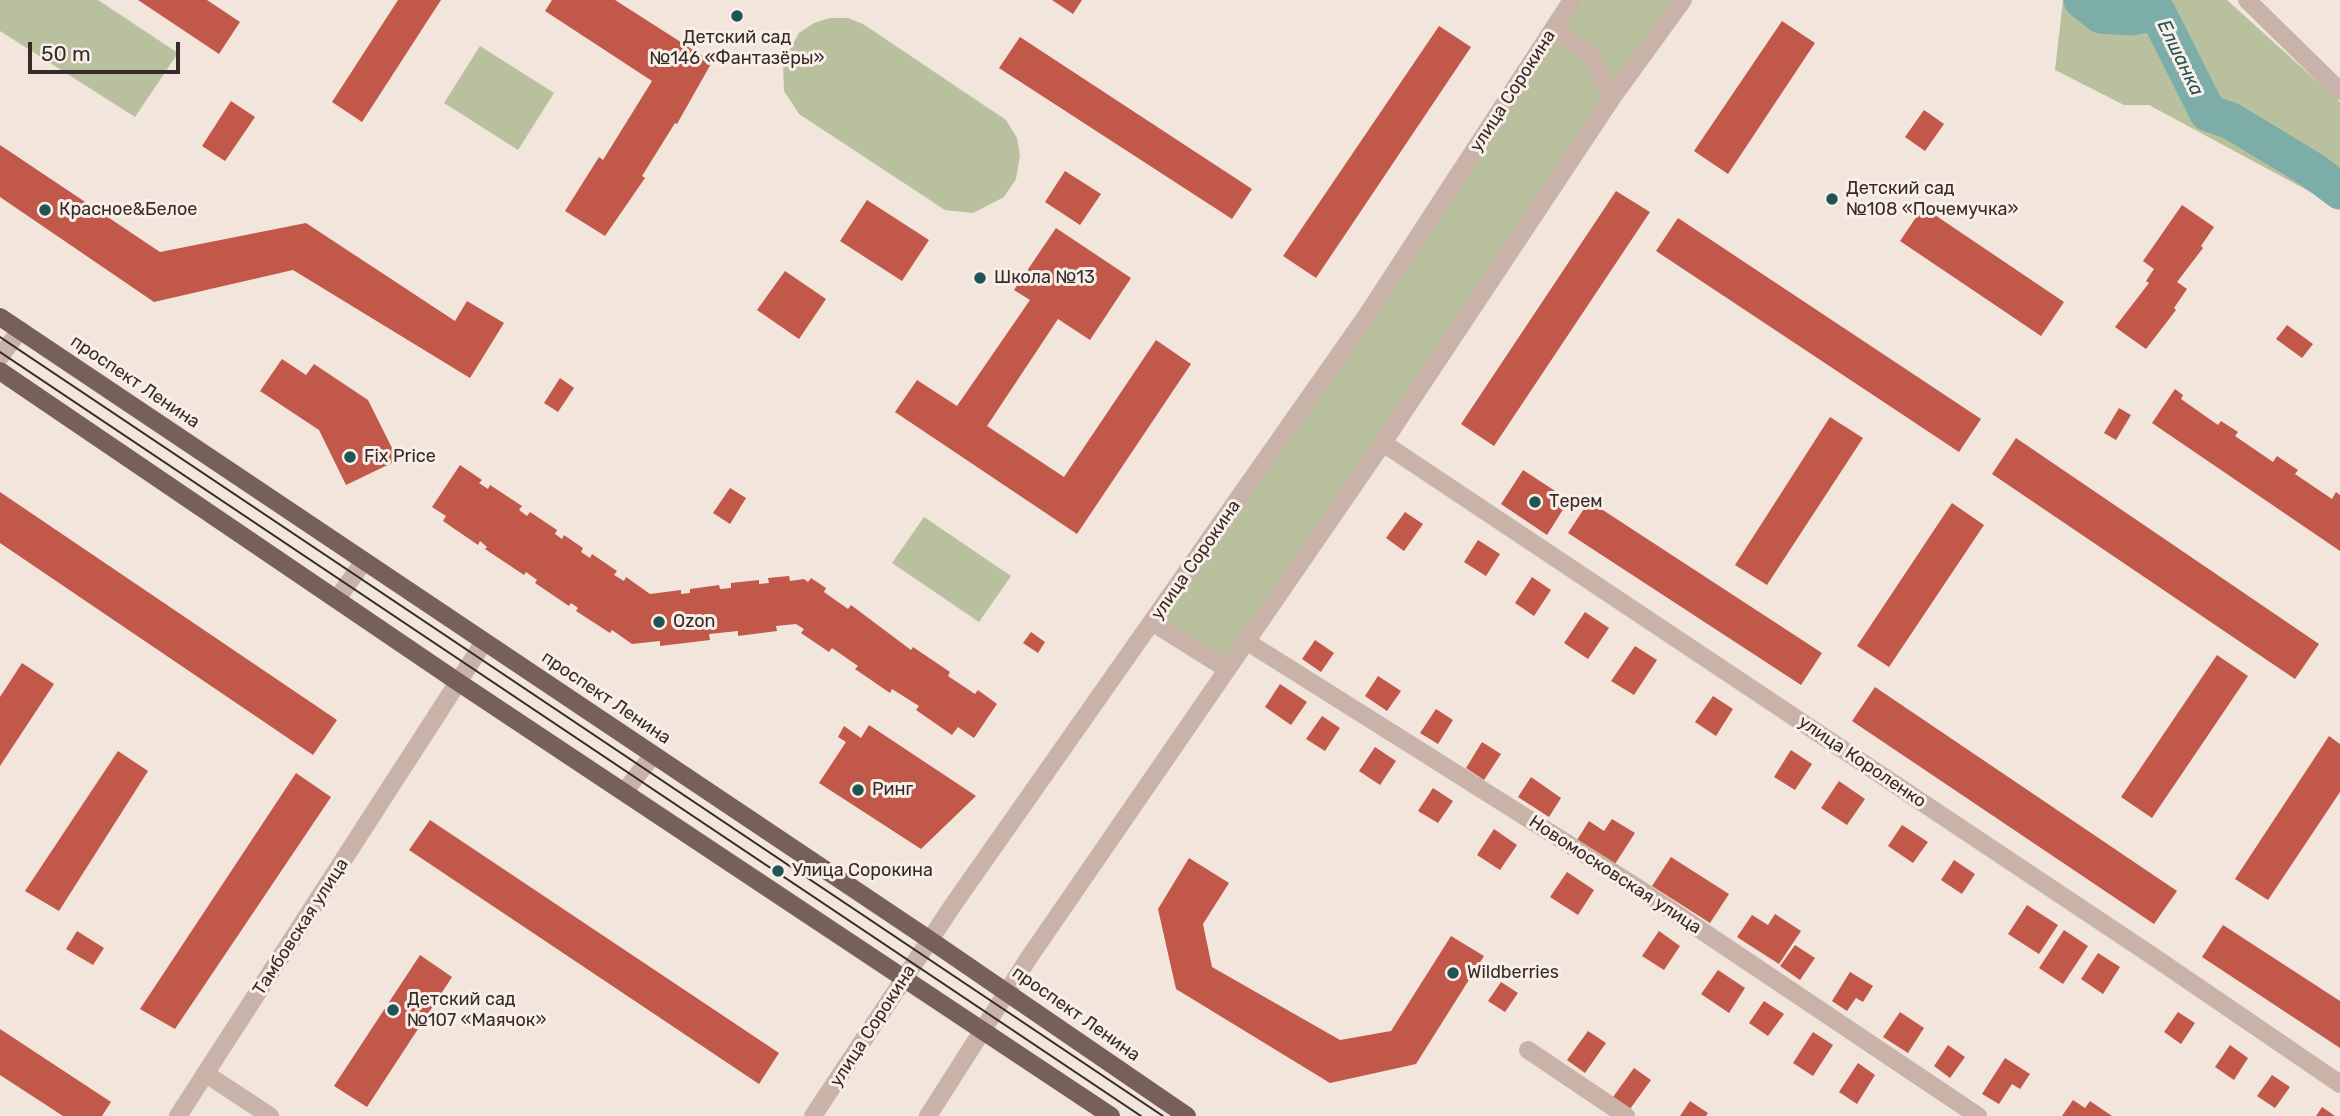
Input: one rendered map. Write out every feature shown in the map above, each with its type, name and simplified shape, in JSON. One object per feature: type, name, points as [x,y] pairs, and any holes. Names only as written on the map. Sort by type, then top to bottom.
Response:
[{"type":"main road","name":"проспект Ленина","points":[[0,317],[930,940],[1187,1116]]},
{"type":"main road","points":[[0,371],[458,681],[1111,1116]]},
{"type":"street","name":"улица Сорокина","points":[[813,1116],[930,940],[1367,315],[1572,0]]},
{"type":"street","points":[[928,1116],[1007,992],[1383,443],[1612,98],[1683,0]]},
{"type":"street","points":[[2247,0],[2340,91]]},
{"type":"street","points":[[1553,30],[1590,54],[1612,98]]},
{"type":"street","points":[[0,357],[20,330]]},
{"type":"street","name":"улица Короленко","points":[[1383,443],[2340,1084]]},
{"type":"street","points":[[337,599],[364,561]]},
{"type":"street","points":[[1152,622],[1227,668]]},
{"type":"street","name":"Новомосковская улица","points":[[1247,641],[1635,886],[1979,1116]]},
{"type":"street","name":"Тамбовская улица","points":[[178,1116],[484,642]]},
{"type":"street","points":[[625,792],[653,755]]},
{"type":"street","points":[[1528,1050],[1626,1116]]},
{"type":"street","points":[[206,1074],[270,1116]]},
{"type":"green space","points":[[0,0],[98,0],[178,53],[135,117],[0,31]]},
{"type":"green space","points":[[1572,0],[1683,0],[1227,669],[1152,622]]},
{"type":"green space","points":[[2063,0],[2227,0],[2340,102],[2340,208],[2149,105],[2124,105],[2055,70]]},
{"type":"green space","points":[[830,18],[848,18],[863,24],[1006,120],[1017,138],[1020,155],[1016,179],[1004,197],[973,213],[945,210],[799,114],[784,91],[783,62],[799,33],[814,23]]},
{"type":"green space","points":[[480,46],[554,93],[518,150],[444,103]]},
{"type":"green space","points":[[924,517],[1011,576],[979,622],[892,563]]},
{"type":"building","points":[[138,0],[207,0],[240,22],[219,54]]},
{"type":"building","points":[[398,0],[441,0],[362,122],[332,102]]},
{"type":"building","points":[[552,0],[615,0],[712,62],[677,124],[675,123],[642,176],[645,178],[605,236],[565,211],[599,157],[603,160],[652,81],[545,11]]},
{"type":"building","points":[[1052,0],[1082,0],[1073,14]]},
{"type":"building","points":[[1782,21],[1815,43],[1728,174],[1694,151]]},
{"type":"building","points":[[1439,26],[1471,47],[1316,278],[1283,256]]},
{"type":"building","points":[[1020,37],[1252,189],[1232,219],[999,68]]},
{"type":"building","points":[[231,101],[255,117],[225,161],[202,146]]},
{"type":"building","points":[[1924,110],[1944,124],[1925,151],[1905,137]]},
{"type":"building","points":[[0,145],[160,252],[306,223],[455,321],[467,301],[504,323],[470,378],[293,270],[154,302],[0,197]]},
{"type":"building","points":[[1065,171],[1101,194],[1080,225],[1045,202]]},
{"type":"building","points":[[1616,191],[1650,212],[1494,446],[1461,424]]},
{"type":"building","points":[[867,200],[929,240],[902,281],[840,241]]},
{"type":"building","points":[[2182,205],[2214,227],[2201,246],[2203,248],[2177,282],[2187,289],[2174,308],[2176,310],[2146,349],[2115,327],[2149,283],[2146,281],[2154,269],[2143,261]]},
{"type":"building","points":[[1923,207],[2064,302],[2041,336],[1900,241]]},
{"type":"building","points":[[1678,218],[1981,419],[1959,452],[1656,251]]},
{"type":"building","points":[[1056,228],[1131,278],[1090,340],[1058,319],[987,426],[1064,477],[1156,340],[1191,364],[1077,534],[895,412],[917,380],[957,406],[1030,300],[1014,290]]},
{"type":"building","points":[[785,271],[826,299],[799,339],[757,310]]},
{"type":"building","points":[[2287,325],[2313,344],[2302,358],[2276,339]]},
{"type":"building","points":[[282,359],[306,375],[314,364],[368,400],[398,460],[346,485],[319,430],[260,391]]},
{"type":"building","points":[[560,378],[574,388],[558,412],[544,403]]},
{"type":"building","points":[[2175,389],[2183,395],[2181,399],[2218,425],[2221,421],[2238,432],[2235,436],[2273,462],[2277,456],[2298,470],[2295,474],[2332,499],[2336,492],[2340,495],[2340,551],[2152,423]]},
{"type":"building","points":[[2119,408],[2131,415],[2116,440],[2104,433]]},
{"type":"building","points":[[1830,417],[1863,438],[1767,585],[1735,565]]},
{"type":"building","points":[[2016,438],[2319,644],[2295,679],[1992,474]]},
{"type":"building","points":[[460,465],[482,480],[479,483],[488,489],[490,485],[522,506],[519,510],[527,516],[530,512],[557,530],[555,534],[562,539],[564,535],[583,548],[581,552],[590,558],[592,554],[617,571],[614,575],[624,581],[626,577],[650,594],[681,590],[681,594],[690,593],[690,589],[719,585],[720,589],[731,588],[731,583],[759,580],[759,584],[769,583],[768,578],[789,576],[790,581],[804,579],[808,582],[811,578],[826,588],[824,592],[848,609],[851,605],[911,650],[913,647],[950,672],[948,676],[975,694],[978,690],[997,704],[974,738],[958,727],[952,735],[916,710],[919,706],[892,689],[890,693],[855,669],[858,666],[832,648],[829,652],[801,633],[804,629],[796,624],[776,626],[777,631],[738,636],[738,631],[709,634],[710,640],[660,646],[660,641],[632,644],[576,611],[578,608],[571,603],[569,606],[535,583],[537,580],[526,572],[524,575],[485,549],[487,547],[480,541],[478,545],[443,521],[446,516],[432,507]]},
{"type":"building","name":"Терем","points":[[1523,470],[1569,500],[1547,535],[1501,504]]},
{"type":"building","points":[[730,488],[746,498],[730,524],[713,513]]},
{"type":"building","points":[[0,492],[337,720],[313,755],[0,543]]},
{"type":"building","points":[[1589,501],[1822,653],[1801,685],[1568,533]]},
{"type":"building","points":[[1952,503],[1984,525],[1889,667],[1857,646]]},
{"type":"building","points":[[1405,512],[1423,524],[1404,551],[1386,538]]},
{"type":"building","points":[[1478,540],[1500,554],[1486,576],[1464,562]]},
{"type":"building","points":[[1532,577],[1551,590],[1534,616],[1515,603]]},
{"type":"building","points":[[1585,612],[1609,628],[1588,659],[1564,643]]},
{"type":"building","points":[[1031,632],[1045,642],[1038,653],[1023,643]]},
{"type":"building","points":[[1315,640],[1334,653],[1321,672],[1302,659]]},
{"type":"building","points":[[1635,646],[1657,660],[1634,695],[1611,681]]},
{"type":"building","points":[[2217,655],[2248,676],[2152,818],[2121,797]]},
{"type":"building","points":[[22,663],[54,684],[0,766],[0,697]]},
{"type":"building","points":[[1378,676],[1401,691],[1387,711],[1365,696]]},
{"type":"building","points":[[1280,684],[1307,702],[1291,725],[1265,707]]},
{"type":"building","points":[[1875,687],[2177,891],[2154,924],[1852,721]]},
{"type":"building","points":[[1713,696],[1733,709],[1716,736],[1695,722]]},
{"type":"building","points":[[1436,709],[1453,720],[1438,744],[1420,733]]},
{"type":"building","points":[[1322,716],[1340,728],[1325,751],[1306,739]]},
{"type":"building","points":[[869,725],[976,796],[921,849],[819,783],[846,742],[838,737],[844,726],[861,738]]},
{"type":"building","points":[[2329,736],[2340,744],[2340,792],[2268,900],[2235,879]]},
{"type":"building","points":[[1482,742],[1501,754],[1484,780],[1466,768]]},
{"type":"building","points":[[1375,747],[1396,761],[1380,785],[1359,771]]},
{"type":"building","points":[[1791,750],[1812,764],[1795,790],[1774,777]]},
{"type":"building","points":[[118,751],[148,771],[59,911],[25,891]]},
{"type":"building","points":[[296,773],[331,797],[175,1029],[140,1009]]},
{"type":"building","points":[[1531,777],[1561,798],[1549,817],[1518,797]]},
{"type":"building","points":[[1839,781],[1865,799],[1847,825],[1821,808]]},
{"type":"building","points":[[1433,788],[1453,801],[1438,823],[1418,811]]},
{"type":"building","points":[[1612,819],[1635,833],[1615,864],[1577,840],[1589,821],[1604,831]]},
{"type":"building","points":[[430,820],[779,1053],[759,1084],[409,850]]},
{"type":"building","points":[[1902,825],[1928,842],[1913,863],[1888,846]]},
{"type":"building","points":[[1494,829],[1517,845],[1500,870],[1477,855]]},
{"type":"building","points":[[1671,857],[1729,894],[1710,923],[1652,886]]},
{"type":"building","points":[[1189,858],[1229,883],[1203,924],[1212,967],[1340,1040],[1391,1031],[1451,936],[1484,956],[1416,1064],[1330,1083],[1176,989],[1158,909]]},
{"type":"building","points":[[1954,860],[1975,874],[1962,894],[1941,880]]},
{"type":"building","points":[[1567,872],[1594,890],[1578,915],[1550,897]]},
{"type":"building","points":[[2027,905],[2058,925],[2039,954],[2008,934]]},
{"type":"building","points":[[1775,914],[1801,931],[1779,964],[1737,937],[1752,915],[1768,925]]},
{"type":"building","points":[[2223,925],[2340,1001],[2340,1048],[2202,957]]},
{"type":"building","points":[[2064,930],[2088,946],[2063,984],[2039,968]]},
{"type":"building","points":[[77,931],[104,948],[93,965],[66,949]]},
{"type":"building","points":[[1659,931],[1680,946],[1664,970],[1642,956]]},
{"type":"building","points":[[1795,945],[1815,958],[1800,980],[1780,966]]},
{"type":"building","points":[[2098,953],[2120,967],[2103,994],[2081,979]]},
{"type":"building","points":[[420,955],[452,977],[367,1107],[334,1086]]},
{"type":"building","points":[[1718,970],[1745,988],[1729,1013],[1701,994]]},
{"type":"building","points":[[1850,972],[1873,986],[1863,1002],[1856,998],[1847,1011],[1832,1001]]},
{"type":"building","points":[[1501,982],[1518,993],[1505,1012],[1488,1001]]},
{"type":"building","points":[[1764,1001],[1784,1014],[1768,1036],[1749,1023]]},
{"type":"building","points":[[1900,1012],[1924,1028],[1908,1053],[1883,1037]]},
{"type":"building","points":[[2178,1012],[2195,1023],[2181,1044],[2164,1032]]},
{"type":"building","points":[[0,1029],[111,1102],[102,1116],[63,1116],[0,1075]]},
{"type":"building","points":[[1588,1031],[1606,1043],[1585,1073],[1567,1060]]},
{"type":"building","points":[[1813,1032],[1833,1045],[1813,1076],[1793,1063]]},
{"type":"building","points":[[1948,1045],[1965,1057],[1950,1078],[1934,1066]]},
{"type":"building","points":[[2230,1045],[2248,1058],[2234,1080],[2215,1067]]},
{"type":"building","points":[[2005,1058],[2030,1074],[2020,1089],[2012,1084],[1999,1104],[1982,1094]]},
{"type":"building","points":[[1858,1063],[1875,1075],[1857,1104],[1839,1092]]},
{"type":"building","points":[[1634,1068],[1651,1080],[1630,1109],[1613,1097]]},
{"type":"building","points":[[2272,1075],[2290,1087],[2275,1108],[2257,1096]]},
{"type":"building","points":[[2073,1100],[2085,1108],[2090,1101],[2112,1116],[2062,1116]]},
{"type":"building","points":[[1690,1101],[1708,1113],[1706,1116],[1680,1116]]},
{"type":"building","points":[[2322,1107],[2335,1116],[2316,1116]]},
{"type":"waterway","name":"Елшанка","points":[[2082,0],[2101,15],[2130,17],[2157,12],[2208,113],[2231,121],[2312,170],[2340,191]]},
{"type":"tram line","points":[[0,337],[1163,1116]]},
{"type":"tram line","points":[[0,352],[1141,1116]]},
{"type":"place","name":"Детский сад №146 «Фантазёры»","points":[[737,16]]},
{"type":"place","name":"Детский сад №108 «Почемучка»","points":[[1832,199]]},
{"type":"place","name":"Красное&Белое","points":[[45,210]]},
{"type":"place","name":"Школа №13","points":[[980,278]]},
{"type":"place","name":"Fix Price","points":[[350,457]]},
{"type":"place","name":"Терем","points":[[1535,502]]},
{"type":"place","name":"Ozon","points":[[659,622]]},
{"type":"place","name":"Ринг","points":[[858,790]]},
{"type":"place","name":"Улица Сорокина","points":[[778,871]]},
{"type":"place","name":"Wildberries","points":[[1453,973]]},
{"type":"place","name":"Детский сад №107 «Маячок»","points":[[393,1010]]}]
